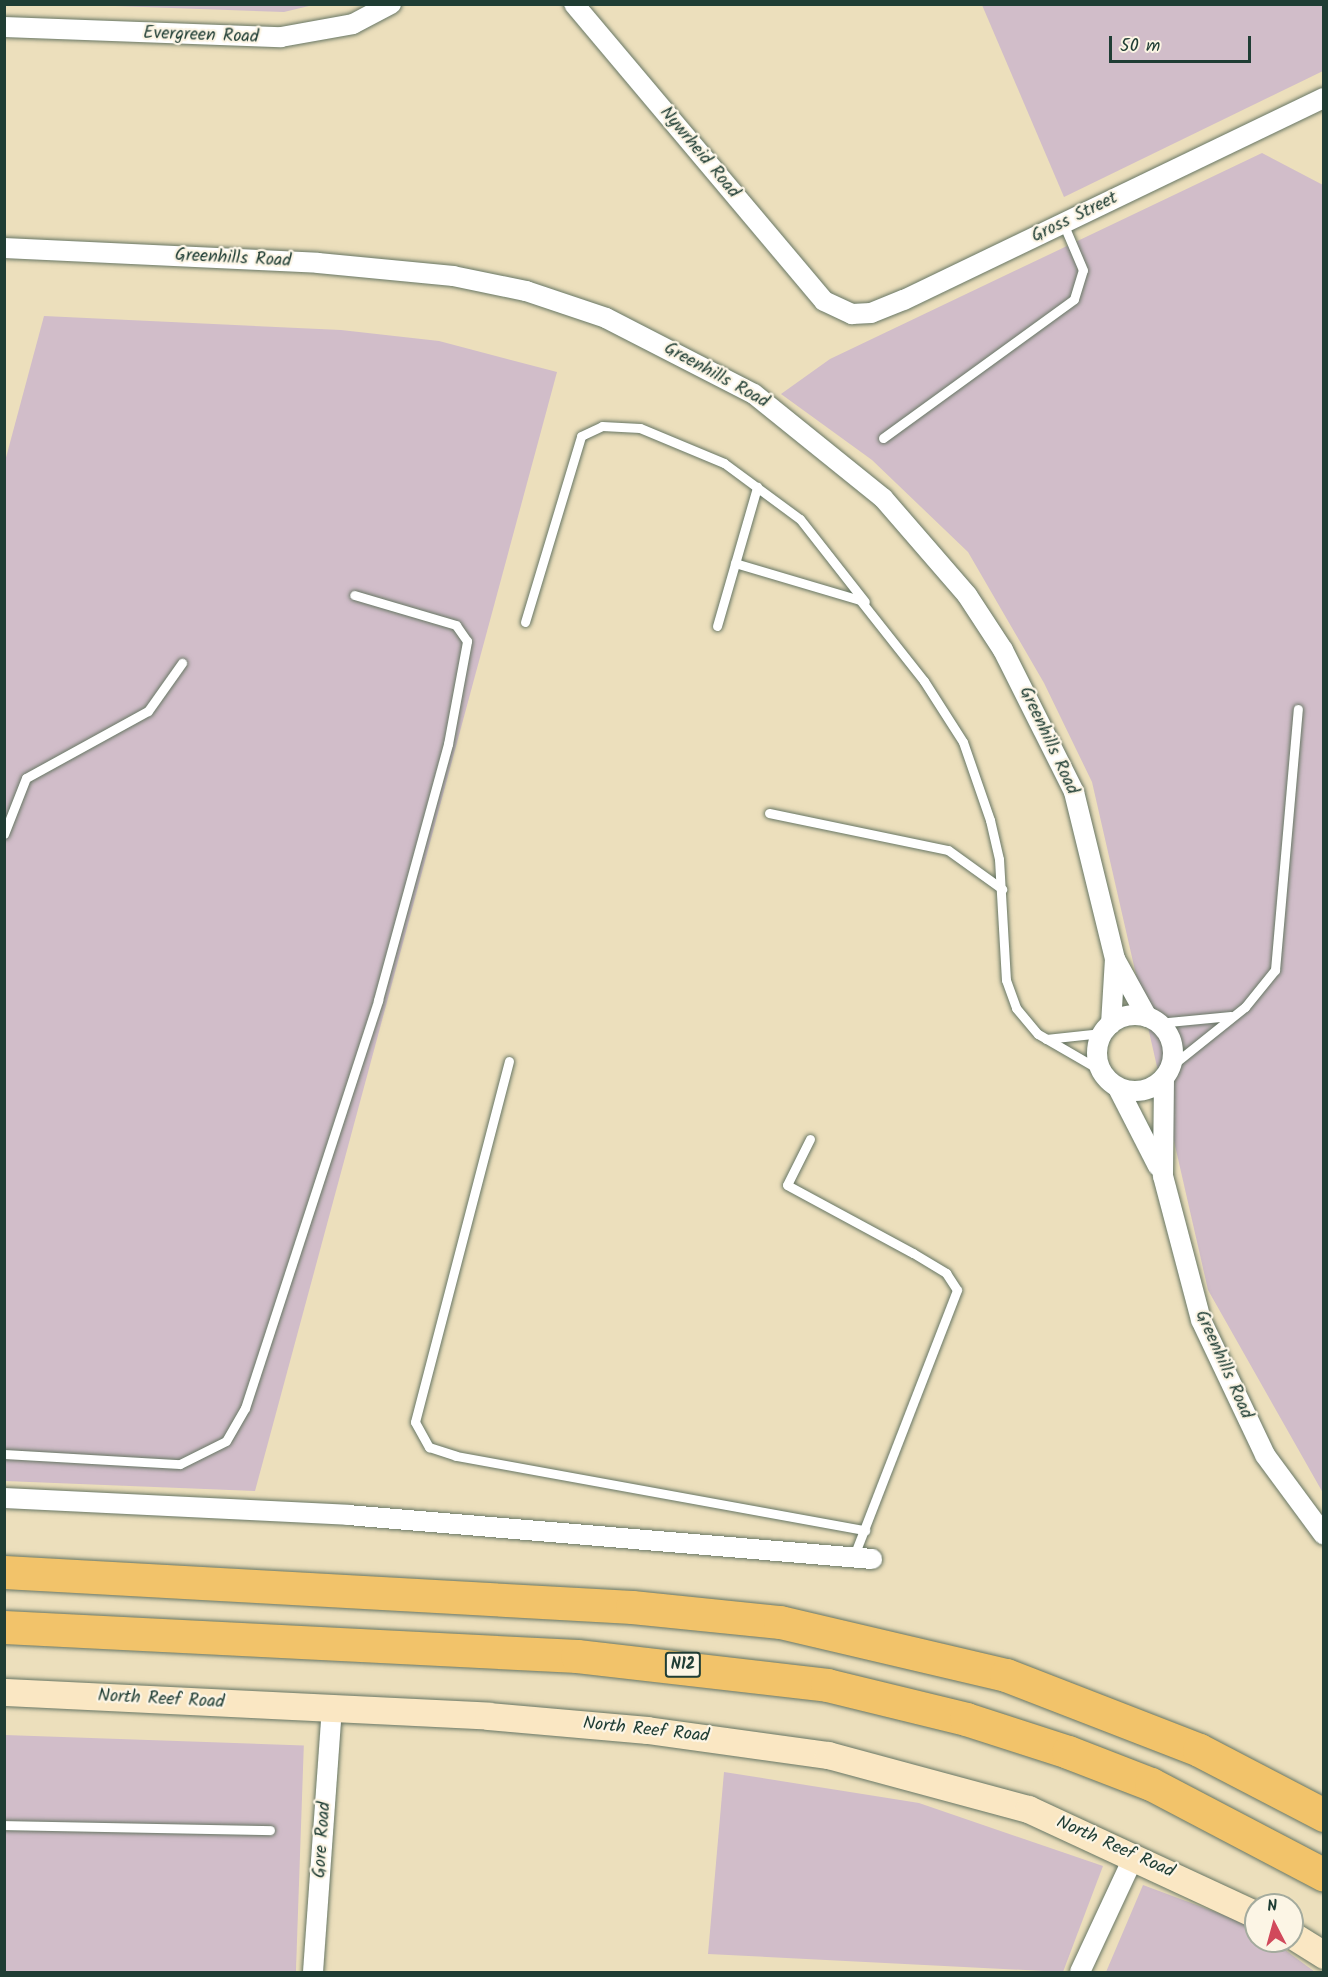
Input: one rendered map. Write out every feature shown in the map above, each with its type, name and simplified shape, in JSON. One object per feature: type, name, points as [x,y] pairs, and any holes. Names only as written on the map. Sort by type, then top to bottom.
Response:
[{"type":"highway","points":[[4,1572],[632,1606],[780,1622],[1017,1679],[1199,1750],[1323,1815]]},
{"type":"highway","name":"N12","points":[[4,1627],[577,1656],[827,1685],[966,1719],[1068,1752],[1151,1784],[1323,1875]]},
{"type":"main road","name":"North Reef Road","points":[[4,1692],[332,1708],[647,1730],[828,1755],[978,1792],[1134,1856],[1244,1910]]},
{"type":"main road","points":[[1304,1943],[1323,1955]]},
{"type":"street","name":"Evergreen Road","points":[[4,27],[281,37],[353,24],[391,4]]},
{"type":"street","name":"Nywrheid Road","points":[[574,4],[824,301]]},
{"type":"street","name":"Gross Street","points":[[824,301],[843,312],[880,310],[1323,98]]},
{"type":"street","name":"Greenhills Road","points":[[4,248],[318,263],[453,276],[526,291],[606,318],[754,394],[884,498],[968,595],[1003,650],[1074,792],[1115,959],[1152,1020]]},
{"type":"street","name":"Greenhills Road","points":[[1107,1028],[1115,959]]},
{"type":"street","points":[[1152,1020],[1172,1043],[1167,1072],[1143,1090],[1118,1088],[1100,1070],[1097,1045],[1107,1028],[1152,1020]]},
{"type":"street","name":"Greenhills Road","points":[[1163,1176],[1167,1072]]},
{"type":"street","name":"Greenhills Road","points":[[1118,1088],[1163,1176],[1197,1309],[1228,1386],[1266,1455],[1323,1535]]},
{"type":"street","points":[[4,1498],[348,1515],[862,1558]]},
{"type":"street","name":"Gore Road","points":[[314,1972],[332,1708]]},
{"type":"street","points":[[1080,1972],[1134,1856]]},
{"type":"lane","points":[[883,438],[1074,299],[1083,270],[1063,223]]},
{"type":"lane","points":[[525,622],[581,436],[602,426],[640,428],[724,462],[800,519],[869,606],[963,742],[990,820],[1002,889],[1006,980],[1020,1014],[1046,1039],[1100,1070]]},
{"type":"lane","points":[[717,627],[757,487]]},
{"type":"lane","points":[[735,563],[869,606]]},
{"type":"lane","points":[[4,1454],[180,1464],[226,1441],[245,1408],[378,1000],[448,744],[467,641],[456,625],[354,595]]},
{"type":"lane","points":[[4,834],[26,778],[148,711],[182,663]]},
{"type":"lane","points":[[1167,1072],[1257,996],[1275,970],[1298,709]]},
{"type":"lane","points":[[769,813],[948,850],[1002,889]]},
{"type":"lane","points":[[1152,1020],[1231,1016]]},
{"type":"lane","points":[[1046,1039],[1107,1028]]},
{"type":"lane","points":[[509,1061],[415,1422],[429,1447],[456,1456],[865,1530]]},
{"type":"lane","points":[[810,1139],[787,1185],[913,1253],[945,1273],[957,1290],[865,1530],[862,1558]]},
{"type":"lane","points":[[4,1826],[270,1830]]},
{"type":"shaded area","points":[[87,5],[313,5],[284,12]]},
{"type":"shaded area","points":[[982,5],[1323,5],[1323,71],[1064,197]]},
{"type":"shaded area","points":[[1262,153],[1323,185],[1323,1493],[1208,1290],[1092,782],[1044,683],[968,552],[872,460],[781,394],[830,359]]},
{"type":"shaded area","points":[[44,316],[341,330],[439,341],[557,372],[255,1491],[5,1481],[4,465]]},
{"type":"shaded area","points":[[5,1735],[304,1745],[296,1972],[4,1972]]},
{"type":"shaded area","points":[[724,1772],[919,1803],[1103,1866],[1063,1972],[708,1954]]},
{"type":"shaded area","points":[[1143,1885],[1244,1923],[1244,1953],[1289,1953],[1315,1972],[1106,1972]]}]
